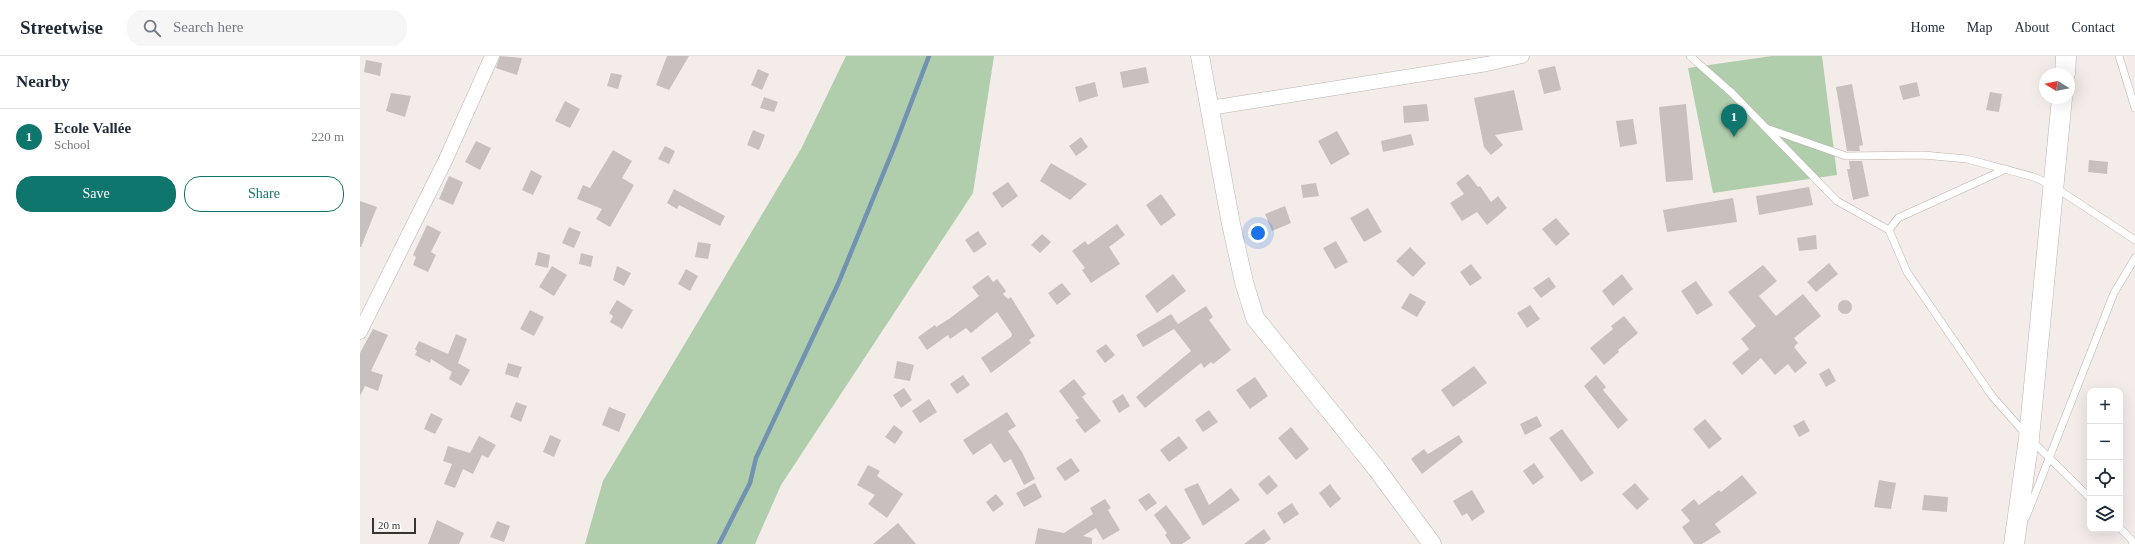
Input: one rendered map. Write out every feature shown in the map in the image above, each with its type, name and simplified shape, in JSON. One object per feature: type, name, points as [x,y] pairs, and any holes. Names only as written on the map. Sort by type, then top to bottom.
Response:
[{"type":"main road","points":[[2065,68],[2066,56]]},
{"type":"main road","points":[[2014,544],[2029,438],[2061,104]]},
{"type":"street","points":[[360,332],[446,159],[492,56]]},
{"type":"street","points":[[1200,56],[1231,224],[1244,282],[1255,318],[1376,468],[1432,544]]},
{"type":"street","points":[[1210,108],[1487,64],[1522,56]]},
{"type":"lane","points":[[1690,56],[1727,88],[1837,201],[1890,230],[1912,278],[1992,396],[2029,438],[2088,496]]},
{"type":"lane","points":[[2119,56],[2135,108]]},
{"type":"lane","points":[[1767,129],[1846,156],[1922,155],[1967,159],[2034,177],[2053,186],[2135,240]]},
{"type":"lane","points":[[1890,230],[1898,218],[2006,169]]},
{"type":"lane","points":[[2014,544],[2050,458],[2114,293],[2135,258]]},
{"type":"lane","points":[[2123,531],[2133,540],[2124,544]]},
{"type":"green space","points":[[846,56],[994,56],[973,193],[781,485],[755,544],[585,544],[603,481],[801,149]]},
{"type":"green space","points":[[1772,56],[1822,56],[1837,175],[1713,193],[1688,68]]},
{"type":"building","points":[[500,56],[522,58],[517,75],[496,68]]},
{"type":"building","points":[[667,56],[689,56],[669,90],[656,85]]},
{"type":"building","points":[[366,60],[382,63],[380,76],[364,72]]},
{"type":"building","points":[[1555,66],[1561,90],[1544,94],[1538,70]]},
{"type":"building","points":[[1146,67],[1149,83],[1123,88],[1120,72]]},
{"type":"building","points":[[758,69],[769,74],[762,90],[751,85]]},
{"type":"building","points":[[611,73],[622,75],[618,89],[607,86]]},
{"type":"building","points":[[1095,82],[1098,96],[1079,102],[1075,87]]},
{"type":"building","points":[[1917,82],[1920,96],[1903,100],[1899,86]]},
{"type":"building","points":[[1852,84],[1863,145],[1859,146],[1860,151],[1847,151],[1836,87]]},
{"type":"building","points":[[1514,90],[1523,130],[1495,135],[1503,145],[1491,155],[1484,147],[1474,98]]},
{"type":"building","points":[[1990,92],[2002,94],[1999,112],[1986,110]]},
{"type":"building","points":[[391,93],[411,96],[405,117],[386,111]]},
{"type":"building","points":[[764,97],[778,102],[774,112],[760,108]]},
{"type":"building","points":[[565,101],[580,109],[570,128],[555,121]]},
{"type":"building","points":[[1427,104],[1429,121],[1404,123],[1403,106]]},
{"type":"building","points":[[1686,104],[1693,180],[1666,182],[1659,107]]},
{"type":"building","points":[[1633,119],[1637,144],[1620,147],[1616,121]]},
{"type":"building","points":[[753,130],[765,135],[759,150],[747,145]]},
{"type":"building","points":[[1337,131],[1350,154],[1331,165],[1318,141]]},
{"type":"building","points":[[1411,134],[1414,145],[1383,152],[1381,141]]},
{"type":"building","points":[[1081,137],[1088,147],[1076,156],[1069,146]]},
{"type":"building","points":[[476,141],[491,148],[480,170],[465,162]]},
{"type":"building","points":[[665,146],[675,151],[669,164],[658,159]]},
{"type":"building","points":[[613,150],[632,161],[622,178],[634,185],[610,227],[596,219],[602,209],[577,199],[583,185],[590,188]]},
{"type":"building","points":[[2089,160],[2108,162],[2107,174],[2088,172]]},
{"type":"building","points":[[1849,161],[1862,161],[1869,196],[1853,200],[1847,169],[1850,169]]},
{"type":"building","points":[[1051,163],[1087,184],[1070,200],[1040,181]]},
{"type":"building","points":[[531,170],[542,176],[533,195],[522,190]]},
{"type":"building","points":[[1468,174],[1478,187],[1480,186],[1491,202],[1498,196],[1507,208],[1487,225],[1477,212],[1462,221],[1450,203],[1464,194],[1456,183]]},
{"type":"building","points":[[449,176],[463,182],[453,205],[439,199]]},
{"type":"building","points":[[1008,182],[1018,196],[1002,208],[992,193]]},
{"type":"building","points":[[1316,183],[1319,196],[1303,198],[1301,185]]},
{"type":"building","points":[[1809,187],[1813,205],[1759,215],[1756,196]]},
{"type":"building","points":[[674,189],[725,216],[720,226],[679,205],[677,209],[667,203]]},
{"type":"building","points":[[1161,194],[1176,215],[1161,226],[1146,205]]},
{"type":"building","points":[[1733,198],[1737,222],[1667,232],[1663,210]]},
{"type":"building","points":[[360,201],[377,207],[361,247],[360,247]]},
{"type":"building","points":[[1285,206],[1291,223],[1272,231],[1265,214]]},
{"type":"building","points":[[1368,208],[1382,232],[1364,242],[1350,218]]},
{"type":"building","points":[[1556,218],[1570,234],[1556,246],[1542,229]]},
{"type":"building","points":[[1117,224],[1125,235],[1109,247],[1120,264],[1091,283],[1082,270],[1085,268],[1072,251],[1085,241],[1088,245]]},
{"type":"building","points":[[427,225],[441,232],[431,252],[436,255],[428,272],[413,265],[416,257],[413,255]]},
{"type":"building","points":[[569,227],[581,232],[574,248],[562,243]]},
{"type":"building","points":[[978,231],[987,244],[974,253],[965,240]]},
{"type":"building","points":[[1042,234],[1051,242],[1040,253],[1031,245]]},
{"type":"building","points":[[1816,235],[1817,249],[1799,251],[1797,238]]},
{"type":"building","points":[[1336,241],[1348,262],[1335,269],[1323,248]]},
{"type":"building","points":[[698,242],[711,244],[708,259],[695,257]]},
{"type":"building","points":[[1410,247],[1426,263],[1413,277],[1396,261]]},
{"type":"building","points":[[538,252],[550,255],[548,268],[535,265]]},
{"type":"building","points":[[581,253],[593,256],[591,267],[579,264]]},
{"type":"building","points":[[1829,263],[1838,274],[1816,292],[1807,282]]},
{"type":"building","points":[[1471,264],[1482,278],[1470,286],[1460,272]]},
{"type":"building","points":[[1763,265],[1777,281],[1759,296],[1776,316],[1803,294],[1821,316],[1794,338],[1798,343],[1794,347],[1807,363],[1795,373],[1788,364],[1775,375],[1761,358],[1742,375],[1732,363],[1749,349],[1741,339],[1756,326],[1728,292]]},
{"type":"building","points":[[552,266],[567,275],[554,296],[539,287]]},
{"type":"building","points":[[617,266],[631,273],[624,286],[613,280]]},
{"type":"building","points":[[686,269],[698,276],[690,291],[678,284]]},
{"type":"building","points":[[1173,274],[1186,291],[1157,313],[1145,296]]},
{"type":"building","points":[[1622,274],[1633,289],[1613,306],[1602,291]]},
{"type":"building","points":[[988,275],[993,282],[997,279],[1006,291],[1003,294],[1008,299],[1011,297],[1035,336],[1029,340],[1031,343],[991,373],[981,358],[1011,337],[1012,334],[997,312],[971,333],[966,328],[950,339],[948,335],[927,350],[918,337],[935,325],[936,327],[949,319],[979,296],[972,287]]},
{"type":"building","points":[[1549,277],[1556,287],[1541,298],[1533,288]]},
{"type":"building","points":[[1696,281],[1713,305],[1697,315],[1681,291]]},
{"type":"building","points":[[1062,283],[1071,294],[1057,305],[1048,293]]},
{"type":"building","points":[[1410,293],[1426,302],[1417,317],[1401,308]]},
{"type":"building","points":[[617,300],[633,310],[622,329],[610,322],[613,316],[609,313]]},
{"type":"building","points":[[1845,300],[1850,302],[1852,307],[1850,312],[1845,314],[1840,312],[1838,307],[1840,302]]},
{"type":"building","points":[[1530,305],[1540,319],[1527,328],[1517,313]]},
{"type":"building","points":[[1206,306],[1213,317],[1209,320],[1231,350],[1213,364],[1211,362],[1204,368],[1201,363],[1145,408],[1136,397],[1191,351],[1174,329],[1143,347],[1136,335],[1171,314],[1178,324]]},
{"type":"building","points":[[530,310],[544,317],[534,336],[520,329]]},
{"type":"building","points":[[1624,316],[1638,333],[1618,350],[1619,352],[1604,365],[1590,348],[1613,329],[1611,326]]},
{"type":"building","points":[[373,329],[388,335],[371,371],[383,375],[378,391],[365,386],[360,396],[360,353]]},
{"type":"building","points":[[456,334],[467,339],[458,363],[470,370],[461,386],[449,379],[452,372],[431,359],[430,363],[415,355],[417,351],[415,349],[419,341],[448,354]]},
{"type":"building","points":[[1106,344],[1115,355],[1105,363],[1096,351]]},
{"type":"building","points":[[897,361],[914,365],[910,381],[894,378]]},
{"type":"building","points":[[508,363],[522,367],[518,378],[505,374]]},
{"type":"building","points":[[1474,366],[1487,383],[1453,407],[1441,390]]},
{"type":"building","points":[[1829,368],[1836,381],[1826,387],[1819,374]]},
{"type":"building","points":[[963,375],[970,385],[957,394],[950,384]]},
{"type":"building","points":[[1596,375],[1606,387],[1603,390],[1628,420],[1618,429],[1584,386]]},
{"type":"building","points":[[1255,377],[1268,396],[1250,409],[1236,390]]},
{"type":"building","points":[[1074,379],[1086,394],[1082,397],[1101,421],[1085,433],[1075,420],[1079,418],[1059,391]]},
{"type":"building","points":[[904,388],[912,400],[901,408],[893,395]]},
{"type":"building","points":[[1123,394],[1130,406],[1119,413],[1112,401]]},
{"type":"building","points":[[929,399],[937,412],[920,423],[912,411]]},
{"type":"building","points":[[516,402],[527,406],[521,422],[510,417]]},
{"type":"building","points":[[609,407],[626,414],[619,432],[602,425]]},
{"type":"building","points":[[1209,410],[1218,422],[1203,432],[1195,420]]},
{"type":"building","points":[[1007,412],[1016,426],[1008,431],[1022,452],[1035,479],[1024,485],[1011,459],[1004,463],[991,443],[973,455],[963,440]]},
{"type":"building","points":[[431,413],[443,419],[435,434],[424,429]]},
{"type":"building","points":[[1537,416],[1542,426],[1525,435],[1520,424]]},
{"type":"building","points":[[1705,419],[1722,439],[1709,449],[1693,429]]},
{"type":"building","points":[[1804,420],[1810,431],[1799,437],[1793,426]]},
{"type":"building","points":[[894,425],[903,432],[895,444],[885,437]]},
{"type":"building","points":[[1291,427],[1309,449],[1296,460],[1278,438]]},
{"type":"building","points":[[1562,429],[1594,473],[1581,482],[1549,438]]},
{"type":"building","points":[[550,435],[561,440],[554,457],[543,452]]},
{"type":"building","points":[[1459,435],[1463,442],[1422,474],[1411,459],[1424,449],[1428,454]]},
{"type":"building","points":[[479,436],[496,445],[488,458],[482,455],[473,474],[463,469],[455,488],[444,484],[452,464],[443,461],[448,446],[470,453]]},
{"type":"building","points":[[1179,436],[1188,448],[1169,462],[1160,450]]},
{"type":"building","points":[[1071,458],[1080,471],[1065,481],[1056,468]]},
{"type":"building","points":[[1534,463],[1544,477],[1533,485],[1523,471]]},
{"type":"building","points":[[868,465],[880,471],[877,476],[903,494],[887,518],[868,504],[875,495],[857,485]]},
{"type":"building","points":[[1269,475],[1278,486],[1267,495],[1258,484]]},
{"type":"building","points":[[1742,475],[1757,493],[1715,524],[1721,532],[1702,544],[1694,544],[1682,527],[1690,521],[1681,510],[1694,499],[1699,505],[1719,490],[1721,492]]},
{"type":"building","points":[[1879,480],[1896,483],[1891,509],[1874,507]]},
{"type":"building","points":[[1035,483],[1042,497],[1024,507],[1016,493]]},
{"type":"building","points":[[1198,483],[1209,505],[1231,488],[1240,500],[1203,526],[1184,489]]},
{"type":"building","points":[[1635,483],[1649,499],[1637,510],[1622,494]]},
{"type":"building","points":[[1330,484],[1341,499],[1330,508],[1319,493]]},
{"type":"building","points":[[1472,490],[1485,512],[1472,521],[1467,513],[1462,516],[1453,501]]},
{"type":"building","points":[[1149,493],[1157,503],[1146,511],[1138,500]]},
{"type":"building","points":[[996,494],[1004,504],[993,512],[986,502]]},
{"type":"building","points":[[1924,495],[1948,497],[1947,512],[1922,510]]},
{"type":"building","points":[[1105,499],[1111,508],[1108,510],[1120,530],[1103,540],[1096,528],[1083,536],[1092,538],[1092,544],[1035,544],[1038,528],[1064,533],[1093,514],[1090,508]]},
{"type":"building","points":[[1292,503],[1299,514],[1284,524],[1277,513]]},
{"type":"building","points":[[1166,505],[1191,538],[1182,544],[1171,544],[1165,535],[1167,533],[1154,515]]},
{"type":"building","points":[[437,520],[464,533],[459,544],[428,544]]},
{"type":"building","points":[[497,521],[510,526],[504,542],[490,537]]},
{"type":"building","points":[[898,523],[916,544],[873,544]]},
{"type":"building","points":[[1264,529],[1271,539],[1264,544],[1244,544]]},
{"type":"waterway","points":[[719,544],[750,483],[756,458],[838,284],[895,145],[929,56]]},
{"type":"place","name":"Ecole Vallée","points":[[1734,137]]}]
